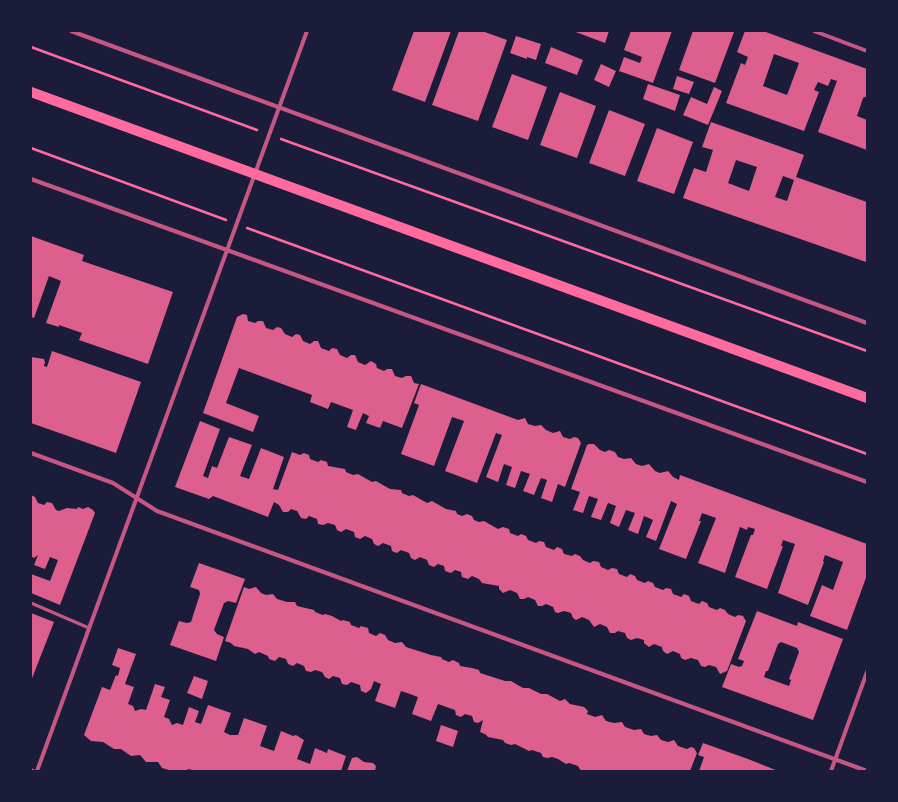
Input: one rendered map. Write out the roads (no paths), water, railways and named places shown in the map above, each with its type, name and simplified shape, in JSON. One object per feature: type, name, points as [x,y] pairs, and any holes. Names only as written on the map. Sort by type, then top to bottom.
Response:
[{"type":"main road","points":[[31,92],[867,398]]},
{"type":"street","points":[[71,31],[867,322]]},
{"type":"street","points":[[37,771],[308,31]]},
{"type":"street","points":[[814,31],[867,50]]},
{"type":"street","points":[[31,179],[867,482]]},
{"type":"street","points":[[31,453],[113,483],[157,511],[867,771]]},
{"type":"street","points":[[831,771],[867,672]]},
{"type":"lane","points":[[31,603],[89,628]]}]
